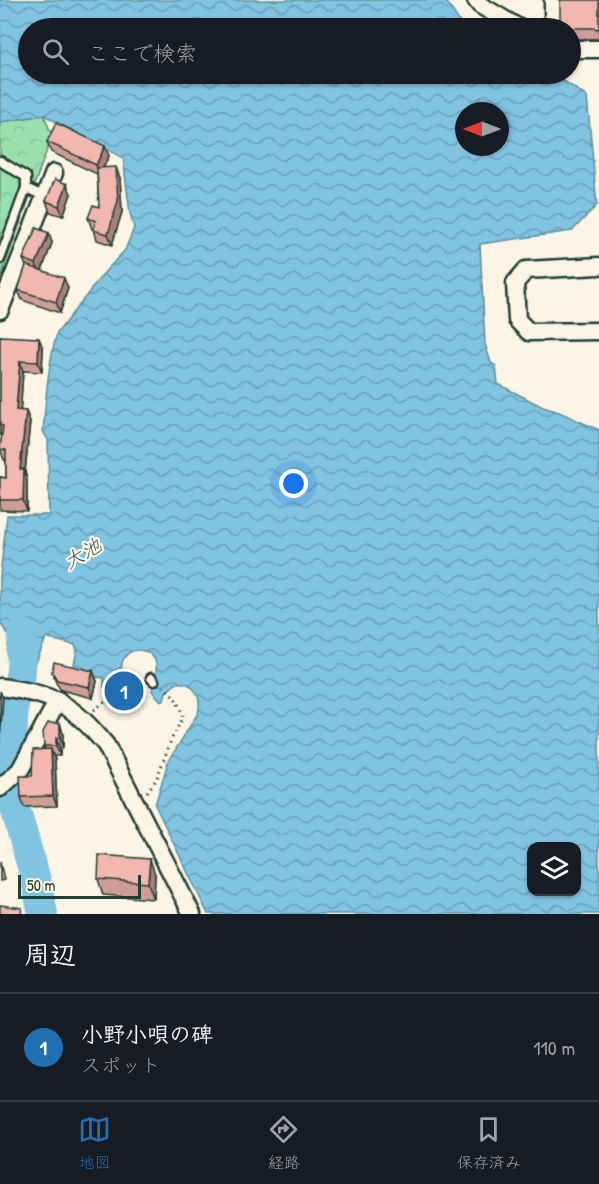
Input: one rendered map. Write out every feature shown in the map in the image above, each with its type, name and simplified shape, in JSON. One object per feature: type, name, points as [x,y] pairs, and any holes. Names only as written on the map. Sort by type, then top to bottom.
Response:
[{"type":"street","points":[[476,0],[480,5],[502,18]]},
{"type":"street","points":[[553,0],[553,18]]},
{"type":"street","points":[[581,49],[599,49]]},
{"type":"street","points":[[0,310],[54,173]]},
{"type":"street","points":[[599,266],[526,270],[515,283],[517,320],[529,332],[599,331]]},
{"type":"street","points":[[1,687],[32,691],[58,700],[90,725],[106,745],[192,914]]},
{"type":"street","points":[[0,788],[20,770],[58,700]]},
{"type":"lane","points":[[0,161],[26,177],[26,188],[0,259]]},
{"type":"lane","points":[[26,188],[43,196]]},
{"type":"path","points":[[91,713],[117,693],[139,692],[152,680]]},
{"type":"path","points":[[143,796],[156,780],[172,738],[183,717],[178,701],[171,692]]},
{"type":"green space","points":[[44,115],[52,136],[0,279],[0,122]]},
{"type":"water","name":"大池","points":[[0,0],[445,0],[457,18],[18,18],[18,84],[568,84],[587,97],[597,205],[572,231],[480,244],[485,344],[491,363],[496,366],[498,384],[543,407],[599,430],[599,914],[208,914],[155,805],[168,762],[198,713],[198,696],[193,688],[177,683],[166,692],[164,700],[161,701],[152,691],[156,663],[150,654],[141,650],[131,652],[123,660],[122,683],[104,687],[104,678],[72,674],[77,650],[75,645],[46,638],[31,675],[9,673],[7,653],[9,636],[0,623],[0,576],[7,515],[49,515],[48,440],[43,431],[49,369],[57,333],[103,274],[125,250],[134,228],[123,158],[44,115],[0,122]]},
{"type":"building","points":[[560,0],[599,0],[599,30],[581,28],[581,18],[560,18]]},
{"type":"building","points":[[56,123],[105,146],[96,165],[47,142]]},
{"type":"building","points":[[116,167],[118,201],[108,234],[93,230],[96,221],[88,218],[93,205],[99,207],[97,168]]},
{"type":"building","points":[[55,179],[67,184],[59,206],[46,201]]},
{"type":"building","points":[[36,228],[49,233],[36,264],[23,259]]},
{"type":"building","points":[[26,265],[64,278],[56,302],[18,290]]},
{"type":"building","points":[[0,336],[39,338],[38,362],[20,361],[16,410],[26,411],[20,469],[24,469],[23,500],[0,500],[0,477],[6,478],[6,450],[0,449],[3,426],[0,425]]},
{"type":"building","points":[[54,662],[93,671],[89,687],[57,680],[52,672]]},
{"type":"building","points":[[48,723],[60,723],[60,738],[56,738],[56,746],[44,746],[43,732]]},
{"type":"building","points":[[51,749],[53,796],[21,797],[20,776],[32,776],[33,750]]},
{"type":"building","points":[[99,855],[150,859],[148,883],[98,879]]},
{"type":"building","points":[[0,905],[22,908],[21,914],[0,914]]},
{"type":"waterway","name":"大池","points":[[23,634],[21,671],[14,705],[11,761],[13,801],[36,880],[43,914]]},
{"type":"place","name":"小野小唄の碑","points":[[124,691]]}]
